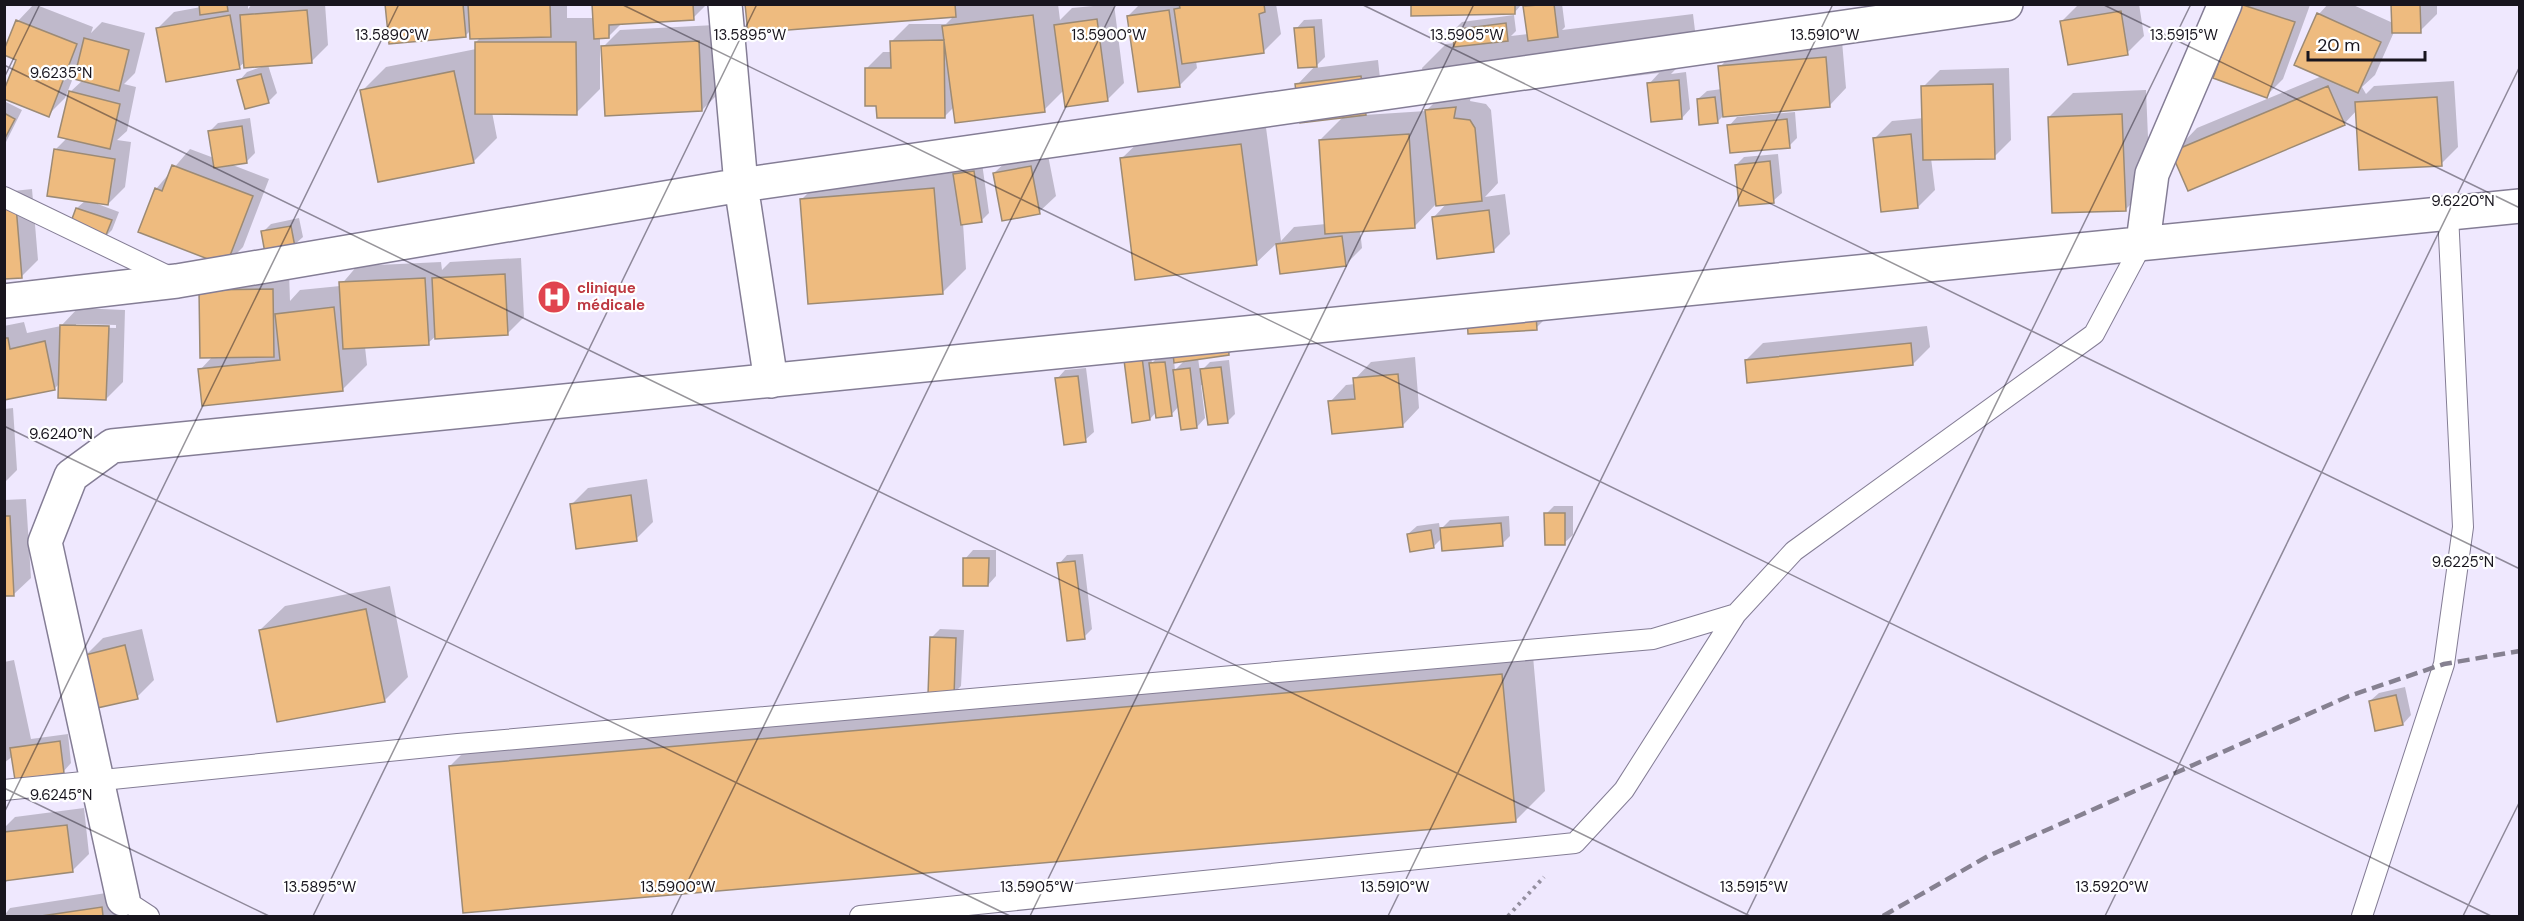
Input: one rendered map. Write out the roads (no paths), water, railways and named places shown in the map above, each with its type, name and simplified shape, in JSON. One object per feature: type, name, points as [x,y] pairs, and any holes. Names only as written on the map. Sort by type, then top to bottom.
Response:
[{"type":"street","points":[[725,4],[741,185],[771,381]]},
{"type":"street","points":[[4,301],[177,281],[741,185],[2006,4]]},
{"type":"street","points":[[2144,242],[2152,174],[2225,4]]},
{"type":"street","points":[[136,908],[97,779],[45,542],[71,476],[112,446],[2520,206]]},
{"type":"lane","points":[[4,197],[177,281]]},
{"type":"lane","points":[[2362,916],[2444,664],[2463,527],[2448,214]]},
{"type":"lane","points":[[860,916],[1575,843],[1624,790],[1736,614],[1794,551],[2094,334],[2144,242]]},
{"type":"lane","points":[[4,790],[97,779],[1653,639],[1736,614]]},
{"type":"railway","points":[[1883,916],[1988,856],[2349,696],[2444,664],[2520,651]]},
{"type":"place","name":"clinique médicale","points":[[554,297]]}]
